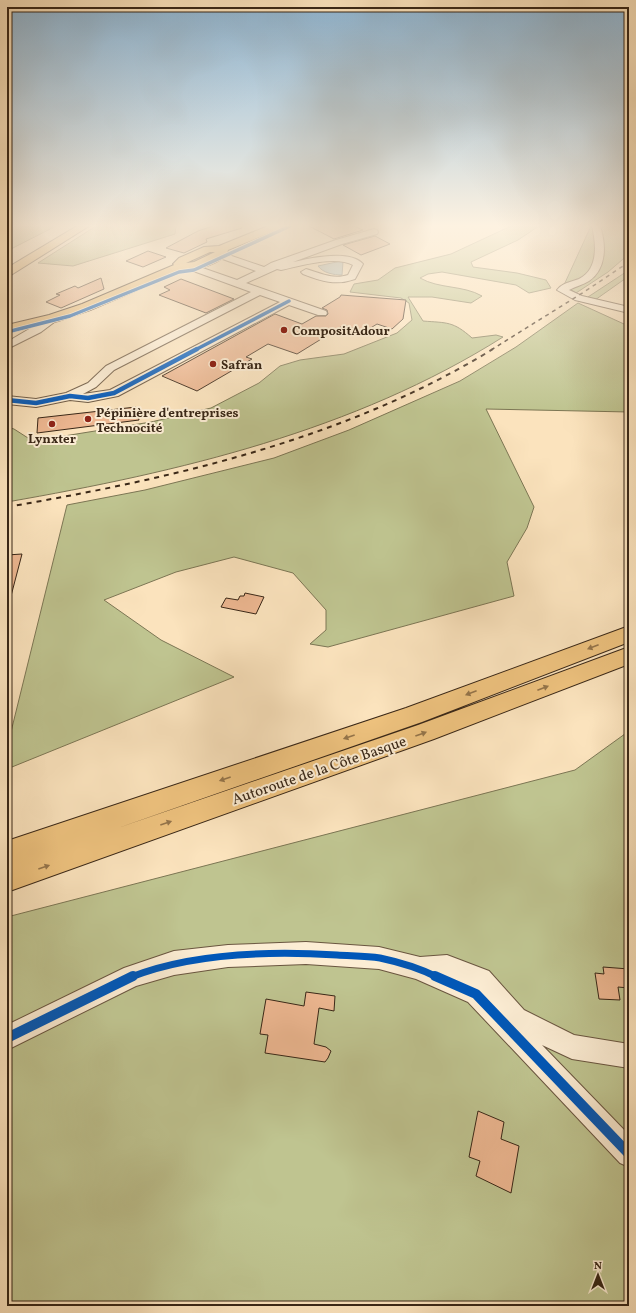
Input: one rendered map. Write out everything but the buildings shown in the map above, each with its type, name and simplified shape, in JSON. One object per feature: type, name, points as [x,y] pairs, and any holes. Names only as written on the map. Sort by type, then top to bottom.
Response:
[{"type":"highway","name":"Autoroute de la Côte Basque","points":[[7,854],[414,715],[629,634]]},
{"type":"highway","name":"Autoroute de la Côte Basque","points":[[7,880],[426,732],[629,656]]},
{"type":"main road","points":[[10,328],[53,318],[86,307],[135,287]]},
{"type":"street","points":[[250,287],[322,313]]},
{"type":"street","points":[[568,287],[562,290],[579,298],[629,310]]},
{"type":"street","points":[[7,400],[36,403],[70,396],[92,385],[110,368],[260,291]]},
{"type":"street","points":[[70,396],[88,398],[103,396],[129,386],[289,301]]},
{"type":"street","points":[[7,346],[37,330],[53,318]]},
{"type":"street","points":[[205,320],[232,332]]},
{"type":"street","points":[[104,373],[129,386]]},
{"type":"street","points":[[7,1038],[132,976],[174,963],[228,956],[306,953],[380,958],[418,968],[476,994],[629,1154]]},
{"type":"street","points":[[418,968],[447,967],[481,979],[514,1019],[572,1047],[629,1056]]},
{"type":"green space","points":[[352,287],[452,287],[467,290],[482,296],[471,303],[432,297],[408,297],[423,321],[449,324],[460,328],[472,338],[496,335],[503,337],[446,370],[387,398],[326,423],[264,444],[136,477],[7,502],[7,427],[14,429],[28,438],[64,436],[151,422],[211,408],[259,383],[280,366],[300,360],[344,354],[397,333],[412,320],[409,303],[401,298],[350,292]]},
{"type":"green space","points":[[520,287],[551,288],[529,293]]},
{"type":"green space","points":[[567,287],[585,287],[576,293]]},
{"type":"green space","points":[[603,287],[613,287],[595,300],[588,297]]},
{"type":"green space","points":[[578,303],[624,324],[629,324],[629,412],[486,409],[534,507],[527,528],[507,562],[514,596],[328,647],[310,644],[326,630],[326,610],[293,573],[234,557],[176,572],[104,600],[161,640],[234,677],[7,769],[7,748],[67,505],[145,490],[274,458],[349,430],[460,381],[516,347]]},
{"type":"green space","points":[[629,731],[629,1306],[7,1306],[7,917],[575,770]]},
{"type":"railway","points":[[491,350],[591,287]]},
{"type":"railway","points":[[7,507],[133,483],[258,451],[319,431],[379,408],[437,380],[493,349]]},
{"type":"cycle path","points":[[7,332],[70,316],[140,287]]},
{"type":"cycle path","points":[[7,400],[36,403],[70,396],[88,398],[114,393],[289,301]]},
{"type":"cycle path","points":[[7,1038],[132,976],[174,963],[228,956],[306,953],[379,958],[418,968],[476,994],[629,1154]]},
{"type":"place","name":"CompositAdour","points":[[284,330]]},
{"type":"place","name":"Safran","points":[[213,364]]},
{"type":"place","name":"Pépinière d'entreprises Technocité","points":[[88,419]]},
{"type":"place","name":"Lynxter","points":[[52,424]]}]
